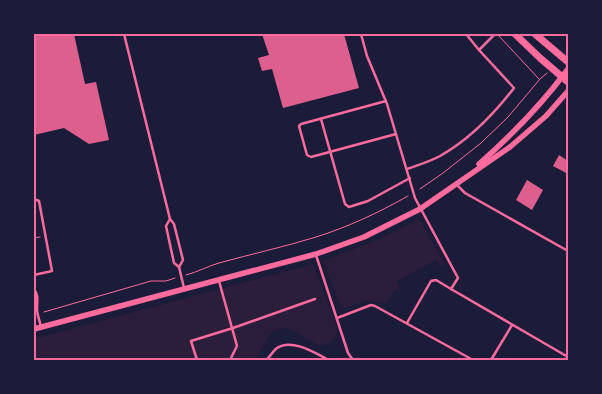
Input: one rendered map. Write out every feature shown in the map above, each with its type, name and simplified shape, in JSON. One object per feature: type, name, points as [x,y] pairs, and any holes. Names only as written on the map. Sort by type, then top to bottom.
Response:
[{"type":"main road","points":[[514,34],[568,82]]},
{"type":"main road","points":[[535,34],[568,62]]},
{"type":"street","points":[[464,178],[505,141],[542,102],[568,68]]},
{"type":"street","points":[[34,329],[316,254],[354,241],[420,209],[510,148],[546,116],[568,91]]},
{"type":"lane","points":[[124,34],[170,219],[174,224],[183,260],[179,267]]},
{"type":"lane","points":[[361,34],[367,56],[386,101],[420,209],[458,278],[451,289]]},
{"type":"lane","points":[[406,169],[439,157],[462,142],[501,105],[514,88],[466,34]]},
{"type":"lane","points":[[479,50],[496,34]]},
{"type":"lane","points":[[386,101],[301,124],[299,126],[307,155],[310,156],[396,134]]},
{"type":"lane","points":[[322,118],[345,204],[348,207],[368,201],[410,178]]},
{"type":"lane","points":[[456,184],[465,193],[568,251]]},
{"type":"lane","points":[[34,199],[39,201],[52,271],[34,275]]},
{"type":"lane","points":[[170,219],[166,226],[174,263],[179,267],[184,290]]},
{"type":"lane","points":[[316,254],[348,353],[354,360]]},
{"type":"lane","points":[[219,280],[237,346],[230,360]]},
{"type":"lane","points":[[407,323],[431,281],[436,280],[568,357]]},
{"type":"lane","points":[[34,289],[39,303],[37,309],[41,327]]},
{"type":"lane","points":[[196,360],[191,341],[315,299]]},
{"type":"lane","points":[[337,318],[371,305],[375,306],[473,360]]},
{"type":"lane","points":[[34,306],[37,309]]},
{"type":"lane","points":[[491,360],[512,324]]},
{"type":"lane","points":[[266,360],[278,348],[290,344],[329,360]]},
{"type":"path","points":[[496,34],[540,79],[543,78]]},
{"type":"path","points":[[38,314],[151,281],[167,280]]},
{"type":"shaded area","points":[[419,219],[444,263],[443,265],[441,267],[436,260],[397,281],[400,288],[395,290],[386,304],[367,301],[342,309],[323,261],[379,239]]},
{"type":"shaded area","points":[[313,264],[336,327],[333,340],[326,345],[319,345],[290,329],[282,328],[275,330],[269,336],[256,360],[34,360],[34,339]]},
{"type":"building","points":[[34,34],[74,34],[85,84],[96,82],[109,140],[89,144],[64,128],[34,135]]},
{"type":"building","points":[[262,34],[344,34],[359,88],[283,108],[272,69],[262,71],[258,58],[269,55]]},
{"type":"building","points":[[559,155],[568,161],[568,174],[553,166]]},
{"type":"building","points":[[527,180],[543,190],[532,210],[516,200]]}]
